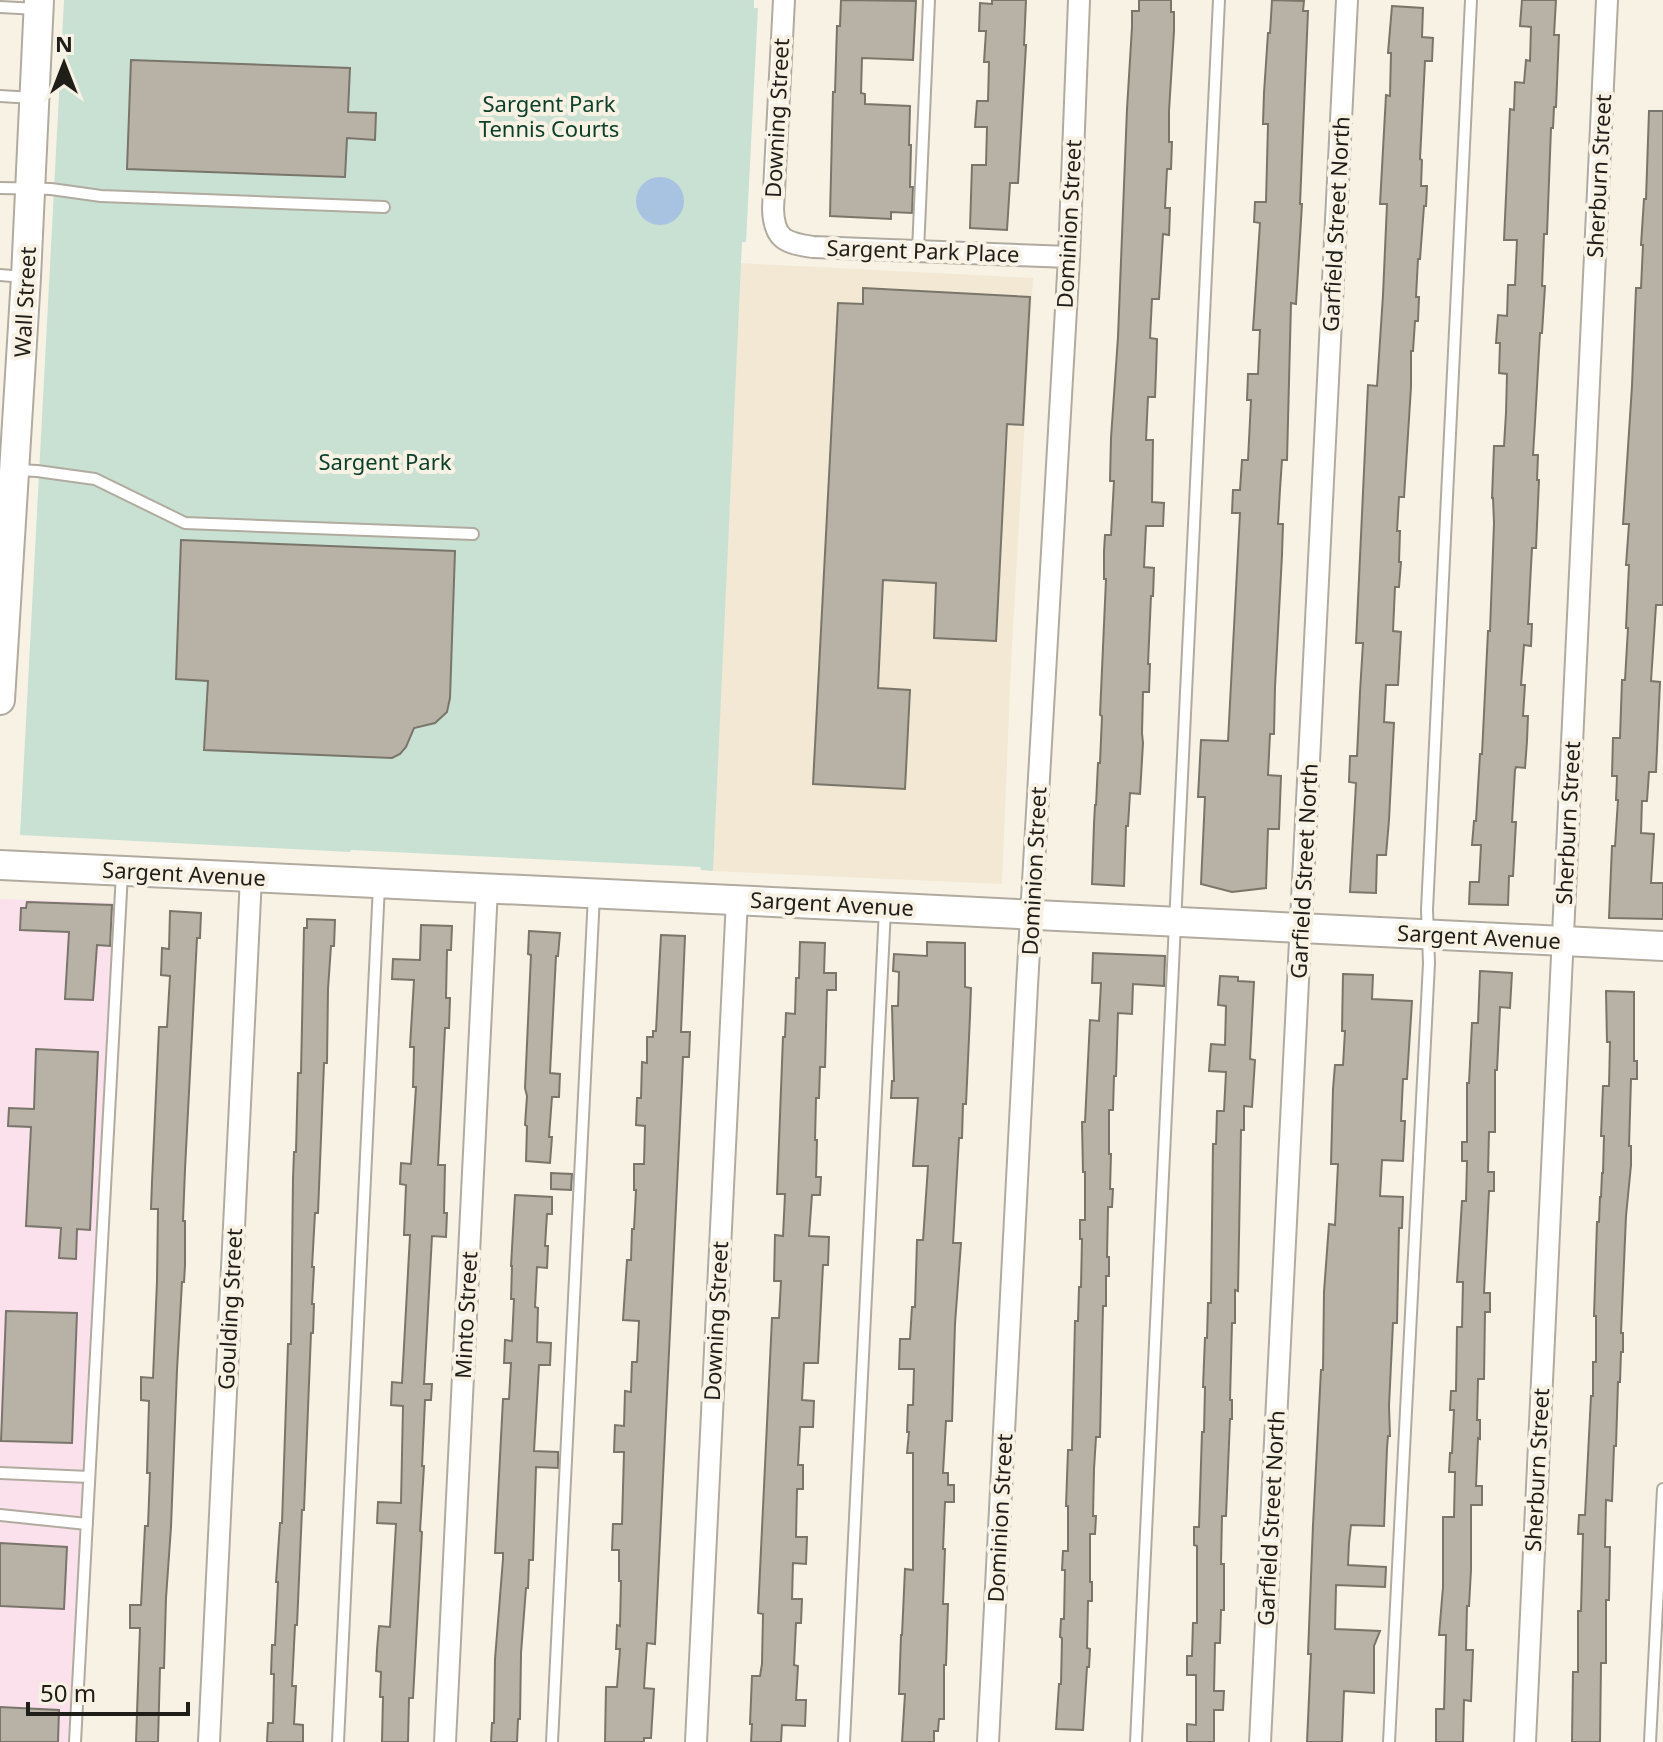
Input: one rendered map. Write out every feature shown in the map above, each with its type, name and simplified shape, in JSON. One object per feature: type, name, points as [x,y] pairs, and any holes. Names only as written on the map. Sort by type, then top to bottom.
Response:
[{"type":"main road","name":"Wall Street","points":[[0,700],[15,470],[13,276],[31,188],[39,4]]},
{"type":"main road","name":"Sargent Avenue","points":[[0,865],[1663,946]]},
{"type":"street","name":"Downing Street","points":[[780,235],[773,223],[773,209],[784,0]]},
{"type":"street","name":"Dominion Street","points":[[988,1742],[1069,257],[1079,0]]},
{"type":"street","name":"Garfield Street North","points":[[1260,1742],[1347,0]]},
{"type":"street","name":"Sherburn Street","points":[[1525,1742],[1607,0]]},
{"type":"street","name":"Sargent Park Place","points":[[780,235],[792,244],[813,247],[1069,257]]},
{"type":"street","name":"Goulding Street","points":[[209,1742],[251,877]]},
{"type":"street","name":"Minto Street","points":[[445,1742],[487,888]]},
{"type":"street","name":"Downing Street","points":[[696,1742],[737,899]]},
{"type":"lane","points":[[918,251],[929,0]]},
{"type":"lane","points":[[1136,1742],[1219,0]]},
{"type":"lane","points":[[1389,1742],[1429,963],[1427,910],[1471,0]]},
{"type":"lane","points":[[0,7],[39,4]]},
{"type":"lane","points":[[0,96],[35,98]]},
{"type":"lane","points":[[0,188],[51,189],[101,196],[384,207]]},
{"type":"lane","points":[[15,470],[95,479],[185,523],[473,534]]},
{"type":"lane","points":[[75,1742],[122,871]]},
{"type":"lane","points":[[338,1742],[379,882]]},
{"type":"lane","points":[[552,1742],[594,893]]},
{"type":"lane","points":[[844,1742],[885,906]]},
{"type":"lane","points":[[0,1473],[89,1477]]},
{"type":"lane","points":[[1650,1742],[1663,1489]]},
{"type":"lane","points":[[0,1515],[87,1524]]},
{"type":"shaded area","points":[[737,263],[1033,278],[1002,884],[713,871]]},
{"type":"shaded area","points":[[0,899],[116,903],[71,1742],[0,1742]]},
{"type":"green space","name":"Sargent Park","points":[[64,0],[754,0],[754,8],[758,8],[746,242],[742,242],[713,871],[701,870],[700,867],[20,835]]},
{"type":"water","points":[[660,177],[677,184],[684,201],[677,218],[660,225],[643,218],[636,201],[643,184]]},
{"type":"building","points":[[841,0],[916,1],[913,60],[862,58],[861,93],[865,94],[865,104],[910,106],[912,213],[891,212],[891,219],[830,216],[833,92]]},
{"type":"building","points":[[992,0],[1026,0],[1018,183],[1010,183],[1007,230],[970,228],[972,165],[986,165],[987,127],[975,127],[977,101],[988,101],[989,62],[984,62],[986,31],[979,31],[980,3],[992,4]]},
{"type":"building","points":[[1139,0],[1171,0],[1174,31],[1169,111],[1171,169],[1167,169],[1165,208],[1170,208],[1169,235],[1163,234],[1159,299],[1152,299],[1150,338],[1157,339],[1155,397],[1148,397],[1146,440],[1153,440],[1152,502],[1164,503],[1163,526],[1146,526],[1144,567],[1154,568],[1149,692],[1143,692],[1140,794],[1130,793],[1124,886],[1092,884],[1102,716],[1104,551],[1105,535],[1111,535],[1114,481],[1110,481],[1111,438],[1132,11],[1139,11]]},
{"type":"building","points":[[1272,0],[1304,1],[1303,11],[1308,11],[1302,204],[1296,304],[1291,303],[1287,460],[1282,460],[1278,524],[1283,524],[1274,734],[1270,734],[1268,775],[1281,776],[1279,829],[1268,829],[1266,888],[1232,892],[1201,884],[1205,797],[1198,797],[1201,740],[1228,741],[1240,513],[1232,513],[1233,490],[1240,490],[1242,460],[1248,460],[1251,400],[1247,400],[1248,374],[1258,374],[1260,330],[1253,330],[1260,223],[1254,222],[1255,202],[1266,202],[1268,124],[1263,124]]},
{"type":"building","points":[[1522,0],[1556,0],[1554,35],[1559,35],[1547,234],[1544,234],[1542,286],[1545,286],[1533,455],[1538,455],[1539,480],[1528,624],[1532,624],[1531,646],[1524,645],[1521,685],[1525,685],[1523,716],[1528,716],[1527,741],[1525,768],[1516,767],[1515,770],[1512,822],[1516,822],[1508,905],[1469,904],[1470,882],[1479,882],[1481,845],[1472,845],[1490,631],[1494,446],[1504,446],[1506,413],[1507,374],[1499,373],[1500,343],[1496,343],[1498,315],[1507,316],[1508,285],[1515,285],[1517,240],[1504,240],[1510,109],[1514,110],[1515,82],[1524,83],[1526,60],[1530,61],[1531,27],[1520,26]]},
{"type":"building","points":[[1392,6],[1423,8],[1422,37],[1433,38],[1432,61],[1425,61],[1420,159],[1421,186],[1427,186],[1426,206],[1418,259],[1418,321],[1415,321],[1411,351],[1404,497],[1399,497],[1397,531],[1400,531],[1401,562],[1399,587],[1395,587],[1393,631],[1401,632],[1398,685],[1386,685],[1384,722],[1394,723],[1389,820],[1386,855],[1377,855],[1376,893],[1350,892],[1356,783],[1349,782],[1350,756],[1357,756],[1363,643],[1356,643],[1368,385],[1377,386],[1383,295],[1387,204],[1380,204],[1386,95],[1390,96],[1391,53],[1388,53]]},
{"type":"building","points":[[131,60],[350,68],[348,112],[376,113],[375,140],[347,138],[345,177],[127,169]]},
{"type":"building","points":[[1649,111],[1663,111],[1663,605],[1656,605],[1651,681],[1660,682],[1656,772],[1649,772],[1647,801],[1642,801],[1641,833],[1654,834],[1651,883],[1663,883],[1663,919],[1609,918],[1612,846],[1615,846],[1618,800],[1617,776],[1612,776],[1613,738],[1620,738],[1628,628],[1629,565],[1626,565],[1629,524],[1623,524],[1636,288],[1641,288]]},
{"type":"building","points":[[863,288],[1030,297],[1023,425],[1007,424],[996,641],[934,638],[936,583],[883,580],[878,688],[910,690],[905,789],[813,784],[838,303],[863,304]]},
{"type":"building","points":[[181,540],[455,551],[447,712],[435,723],[414,728],[406,747],[392,758],[204,750],[208,681],[176,679]]},
{"type":"building","points":[[27,902],[112,905],[110,946],[97,945],[93,1000],[65,999],[69,932],[20,930],[21,908],[26,908]]},
{"type":"building","points":[[170,911],[201,913],[200,938],[197,938],[185,1169],[185,1265],[177,1370],[164,1668],[160,1668],[158,1742],[136,1742],[140,1628],[130,1628],[130,1605],[141,1605],[145,1526],[148,1526],[149,1401],[141,1400],[141,1377],[153,1378],[158,1209],[151,1209],[159,1027],[167,1027],[170,976],[161,975],[162,948],[169,949]]},
{"type":"building","points":[[307,919],[335,920],[328,989],[318,1213],[315,1213],[313,1333],[292,1686],[296,1686],[294,1724],[303,1725],[303,1742],[267,1742],[268,1723],[273,1723],[272,1645],[275,1645],[276,1582],[282,1523],[288,1344],[291,1344],[294,1152],[298,1073],[301,1073],[304,928],[307,928]]},
{"type":"building","points":[[421,925],[452,926],[451,950],[447,950],[449,1028],[445,1028],[438,1165],[445,1165],[446,1237],[432,1236],[424,1384],[432,1384],[431,1400],[425,1400],[422,1532],[408,1742],[382,1742],[383,1697],[380,1697],[381,1672],[376,1671],[377,1650],[379,1626],[390,1627],[396,1524],[377,1523],[378,1502],[401,1503],[403,1406],[391,1405],[392,1382],[402,1383],[410,1235],[404,1235],[406,1185],[400,1184],[401,1163],[411,1164],[416,1087],[413,1087],[414,1047],[410,1047],[414,980],[392,979],[393,959],[420,960]]},
{"type":"building","points":[[529,931],[560,933],[550,1073],[560,1074],[559,1097],[552,1097],[550,1163],[526,1161]]},
{"type":"building","points":[[661,935],[685,936],[681,1032],[690,1032],[689,1057],[683,1057],[655,1644],[647,1643],[644,1688],[654,1689],[651,1738],[644,1738],[644,1742],[605,1742],[606,1687],[617,1687],[620,1649],[616,1649],[617,1625],[620,1626],[619,1550],[612,1550],[613,1524],[622,1524],[624,1452],[614,1452],[615,1425],[624,1426],[625,1391],[631,1392],[632,1362],[637,1362],[639,1321],[623,1320],[627,1260],[631,1260],[634,1229],[634,1164],[644,1164],[645,1126],[636,1125],[637,1098],[641,1098],[642,1062],[647,1063],[647,1037],[653,1037],[653,1031],[656,1031]]},
{"type":"building","points":[[800,942],[825,943],[824,973],[836,973],[836,990],[827,990],[825,1067],[820,1067],[819,1098],[816,1098],[816,1177],[821,1177],[820,1195],[812,1195],[809,1236],[829,1237],[828,1265],[823,1265],[818,1363],[804,1363],[802,1400],[814,1401],[813,1427],[800,1427],[798,1465],[803,1465],[803,1489],[797,1489],[796,1537],[807,1537],[806,1564],[793,1563],[792,1599],[802,1599],[801,1623],[796,1623],[796,1700],[806,1700],[805,1726],[782,1725],[781,1742],[751,1742],[752,1676],[760,1676],[762,1664],[763,1614],[758,1613],[772,1318],[779,1318],[781,1281],[774,1281],[775,1235],[783,1236],[785,1194],[777,1194],[783,1037],[786,1013],[795,1014]]},
{"type":"building","points":[[927,942],[965,943],[965,987],[971,988],[966,1104],[963,1104],[962,1138],[959,1138],[953,1243],[961,1243],[952,1421],[946,1421],[943,1473],[948,1473],[948,1485],[954,1485],[954,1502],[945,1502],[944,1525],[943,1604],[948,1604],[944,1719],[939,1719],[934,1742],[902,1742],[905,1694],[899,1694],[905,1569],[913,1570],[913,1453],[907,1453],[907,1432],[908,1405],[913,1405],[914,1369],[899,1369],[900,1339],[910,1339],[912,1307],[915,1307],[917,1240],[923,1240],[928,1166],[913,1166],[918,1098],[891,1098],[894,1081],[892,1006],[898,1006],[899,972],[893,971],[894,954],[927,956]]},
{"type":"building","points":[[1093,953],[1165,956],[1164,986],[1133,984],[1132,1014],[1118,1013],[1113,1110],[1109,1110],[1110,1189],[1113,1189],[1112,1207],[1108,1207],[1109,1276],[1106,1276],[1106,1306],[1103,1306],[1100,1437],[1096,1437],[1094,1469],[1095,1534],[1090,1534],[1092,1601],[1088,1601],[1087,1648],[1090,1649],[1083,1730],[1056,1729],[1061,1684],[1061,1619],[1064,1619],[1063,1551],[1068,1551],[1066,1506],[1068,1450],[1072,1450],[1075,1321],[1078,1321],[1081,1287],[1080,1220],[1085,1220],[1082,1122],[1085,1122],[1090,1020],[1099,1021],[1101,983],[1092,983]]},
{"type":"building","points":[[1480,971],[1512,973],[1510,1008],[1500,1007],[1495,1070],[1495,1132],[1489,1132],[1488,1172],[1494,1172],[1494,1191],[1489,1191],[1484,1293],[1490,1293],[1490,1312],[1485,1312],[1484,1379],[1478,1379],[1477,1420],[1480,1420],[1480,1439],[1476,1486],[1482,1486],[1482,1505],[1471,1505],[1471,1570],[1467,1606],[1466,1650],[1473,1650],[1471,1701],[1464,1700],[1463,1742],[1436,1742],[1436,1709],[1444,1709],[1446,1635],[1439,1635],[1443,1517],[1454,1517],[1455,1472],[1449,1472],[1454,1410],[1450,1410],[1451,1391],[1456,1391],[1457,1327],[1462,1327],[1463,1282],[1457,1282],[1467,1161],[1462,1161],[1462,1142],[1467,1142],[1467,1083],[1472,1023],[1478,1023]]},
{"type":"building","points":[[1343,974],[1373,975],[1372,999],[1412,1001],[1407,1079],[1403,1079],[1403,1161],[1382,1160],[1380,1196],[1403,1197],[1402,1228],[1399,1228],[1397,1323],[1393,1323],[1384,1526],[1351,1525],[1349,1543],[1348,1565],[1386,1567],[1385,1587],[1336,1585],[1335,1629],[1380,1631],[1374,1646],[1374,1693],[1344,1691],[1342,1742],[1307,1742],[1324,1292],[1329,1224],[1335,1225],[1338,1164],[1331,1164],[1333,1089],[1335,1065],[1343,1065],[1345,1031],[1342,1031]]},
{"type":"building","points":[[1220,976],[1254,982],[1250,1059],[1255,1060],[1252,1107],[1244,1106],[1244,1130],[1241,1130],[1238,1291],[1235,1290],[1235,1323],[1232,1323],[1232,1419],[1226,1516],[1222,1516],[1224,1610],[1221,1610],[1220,1643],[1215,1643],[1214,1691],[1224,1691],[1223,1710],[1214,1710],[1214,1742],[1187,1742],[1187,1724],[1196,1725],[1196,1675],[1187,1675],[1187,1656],[1192,1656],[1193,1623],[1197,1623],[1197,1546],[1194,1545],[1194,1527],[1199,1527],[1205,1338],[1208,1303],[1211,1303],[1213,1144],[1216,1144],[1217,1111],[1224,1111],[1226,1072],[1209,1071],[1211,1044],[1225,1045],[1226,1006],[1218,1005]]},
{"type":"building","points":[[1606,991],[1634,992],[1637,1079],[1631,1079],[1631,1165],[1621,1333],[1623,1352],[1618,1382],[1612,1501],[1606,1500],[1605,1547],[1610,1547],[1609,1600],[1606,1600],[1606,1663],[1601,1663],[1600,1742],[1572,1742],[1573,1672],[1578,1672],[1578,1611],[1581,1611],[1583,1534],[1578,1534],[1579,1515],[1585,1515],[1593,1362],[1596,1362],[1594,1316],[1597,1222],[1603,1173],[1603,1086],[1609,1086]]},
{"type":"building","points":[[36,1049],[98,1052],[90,1230],[77,1229],[76,1259],[59,1258],[61,1228],[26,1226],[31,1127],[8,1126],[9,1108],[34,1109]]},
{"type":"building","points":[[551,1173],[572,1174],[571,1190],[551,1189]]},
{"type":"building","points":[[515,1195],[552,1197],[552,1214],[547,1214],[547,1268],[537,1267],[537,1342],[551,1343],[550,1365],[539,1365],[534,1451],[558,1452],[558,1468],[536,1467],[533,1560],[529,1560],[526,1588],[517,1742],[491,1742],[503,1559],[503,1553],[495,1553],[503,1399],[509,1399],[511,1363],[504,1363],[505,1340],[512,1341],[514,1299],[511,1299],[511,1266]]},
{"type":"building","points":[[6,1311],[77,1313],[72,1443],[1,1441]]},
{"type":"building","points":[[0,1543],[67,1547],[64,1609],[0,1606]]},
{"type":"building","points":[[0,1707],[59,1710],[58,1742],[0,1742]]},
{"type":"park label","name":"Sargent Park Tennis Courts","points":[[549,116]]}]
